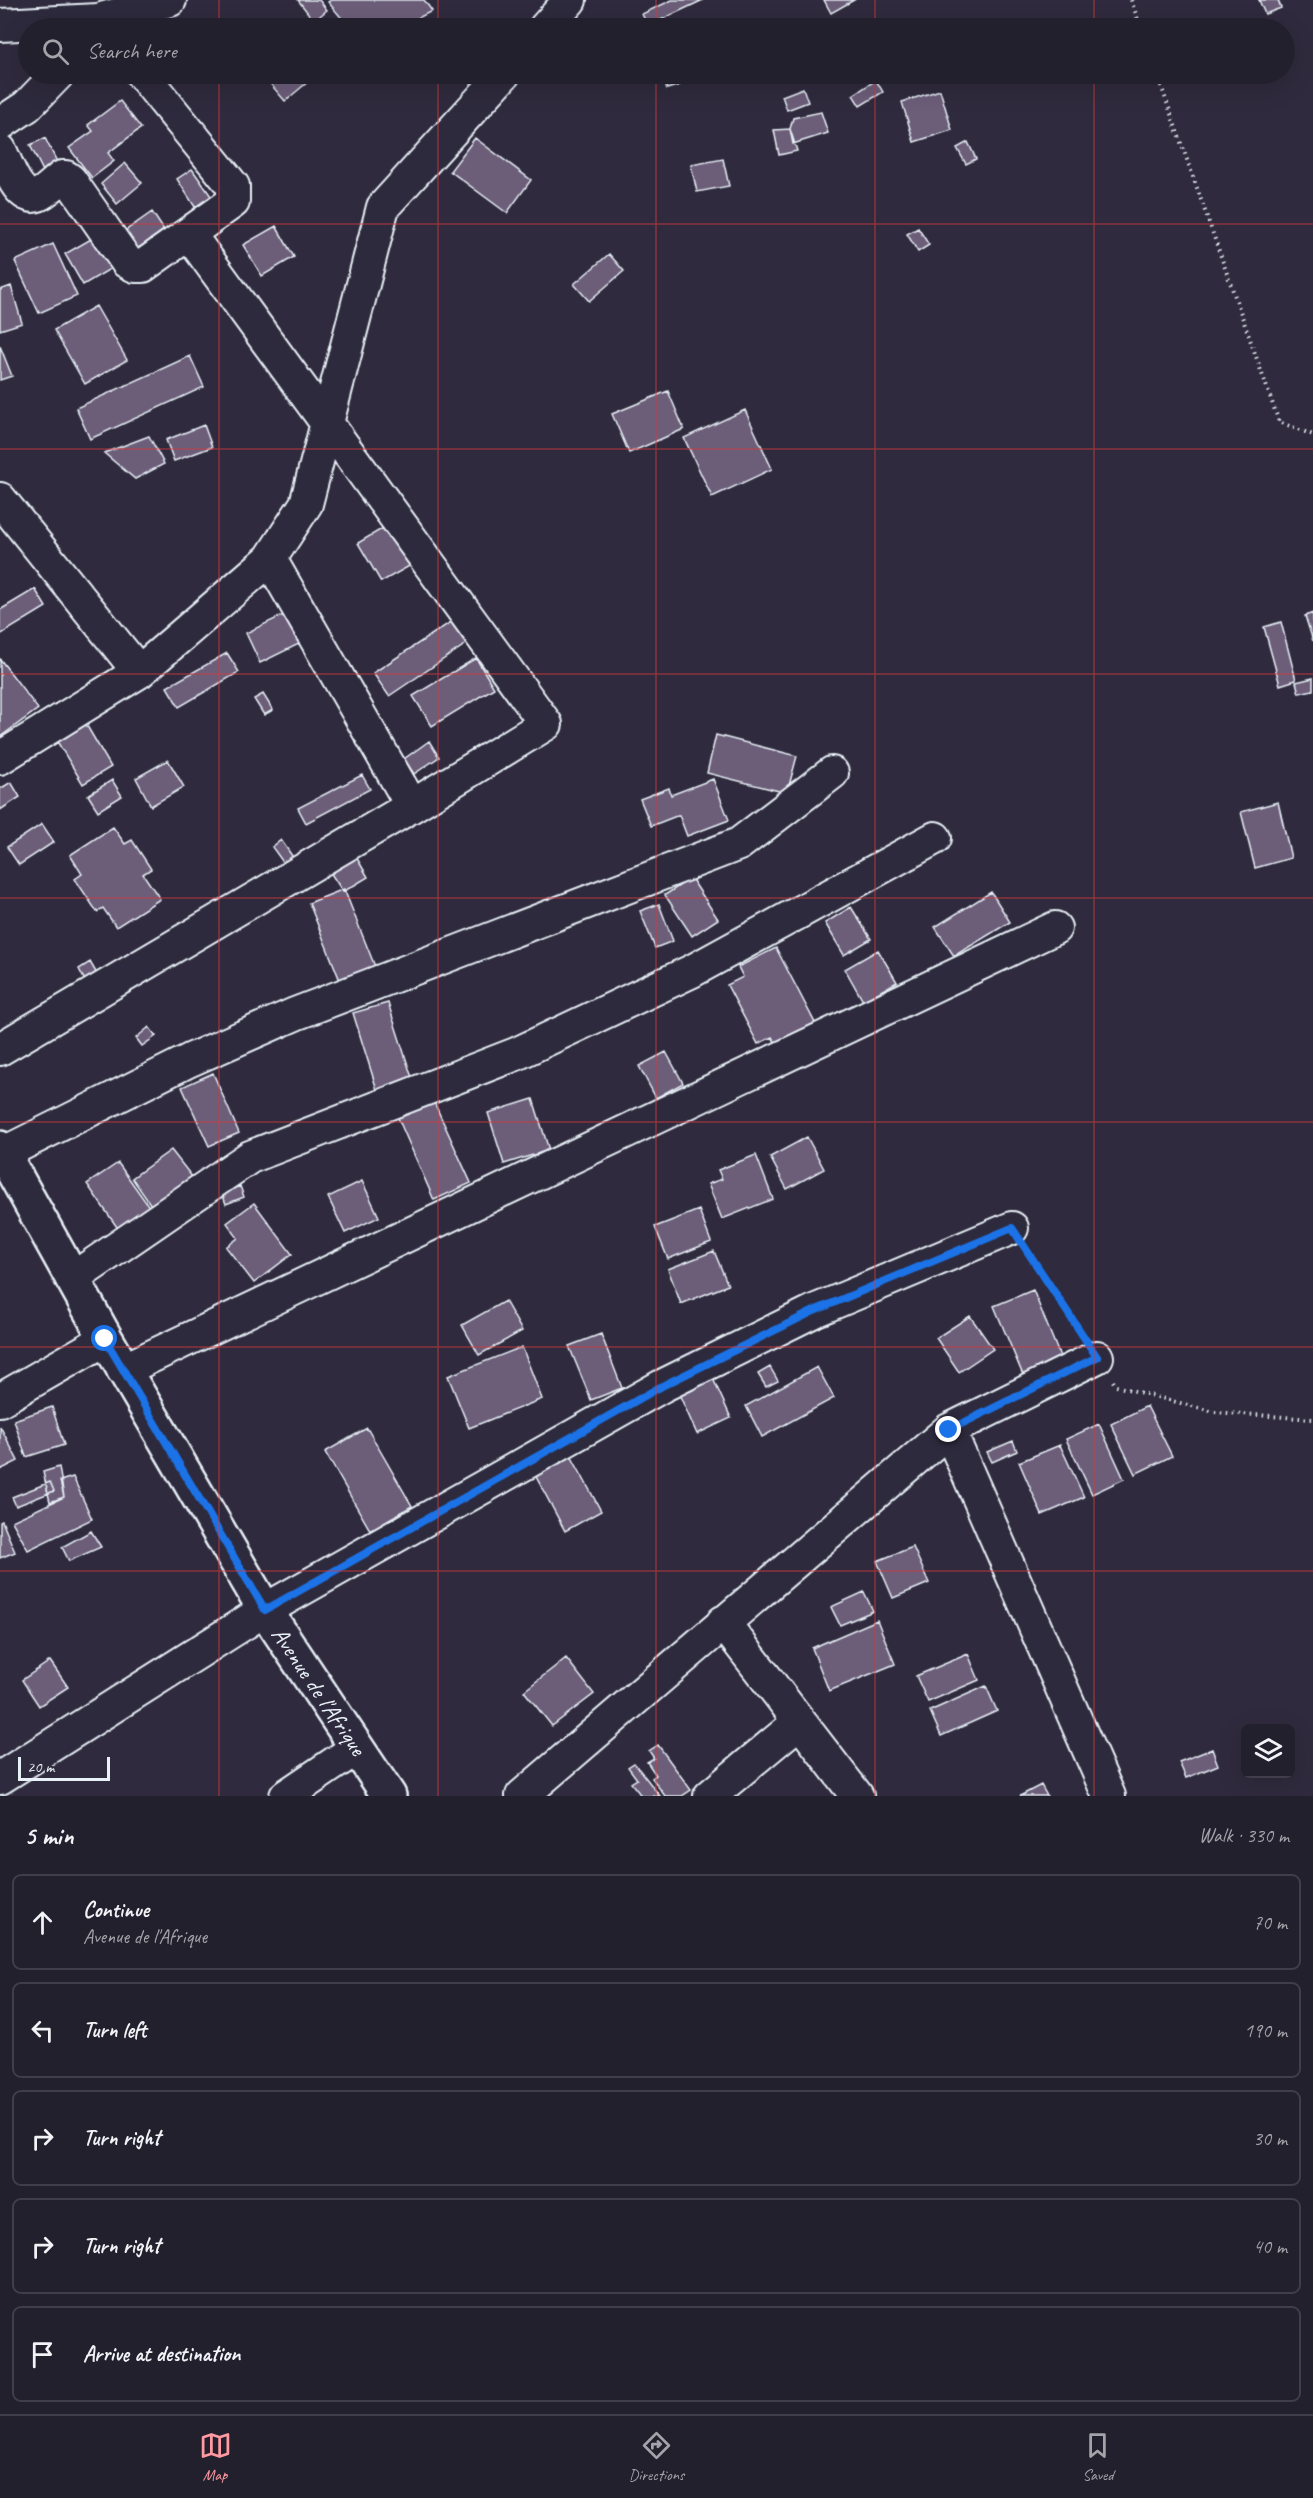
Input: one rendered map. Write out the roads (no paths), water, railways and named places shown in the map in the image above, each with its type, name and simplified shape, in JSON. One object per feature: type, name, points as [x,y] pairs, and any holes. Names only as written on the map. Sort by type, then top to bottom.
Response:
[{"type":"main road","name":"Avenue de l'Afrique","points":[[1,1152],[105,1339],[265,1610],[389,1796]]},
{"type":"street","points":[[120,18],[170,0]]},
{"type":"street","points":[[554,18],[570,0]]},
{"type":"street","points":[[0,25],[28,12],[58,18]]},
{"type":"street","points":[[0,124],[27,106],[48,84]]},
{"type":"street","points":[[0,150],[19,189],[27,195],[38,195],[62,177],[70,180],[127,262],[135,266],[143,266],[233,202],[233,186],[150,84]]},
{"type":"street","points":[[0,758],[140,672],[270,559],[306,504],[383,207],[495,84]]},
{"type":"street","points":[[0,1049],[412,806],[546,724],[189,234]]},
{"type":"street","points":[[0,499],[140,672]]},
{"type":"street","points":[[270,559],[412,806]]},
{"type":"street","points":[[1,1152],[190,1060],[295,1014],[739,844],[832,773]]},
{"type":"street","points":[[72,1279],[250,1157],[516,1054],[692,972],[934,838]]},
{"type":"street","points":[[123,1370],[1054,928]]},
{"type":"street","points":[[0,1778],[265,1610],[662,1386],[814,1311],[1012,1228]]},
{"type":"street","points":[[0,1400],[105,1339]]},
{"type":"street","points":[[522,1796],[949,1430],[1097,1357]]},
{"type":"street","points":[[949,1430],[1108,1796]]},
{"type":"street","points":[[723,1623],[857,1796]]},
{"type":"street","points":[[711,1796],[799,1722]]},
{"type":"street","points":[[286,1796],[357,1748]]}]
